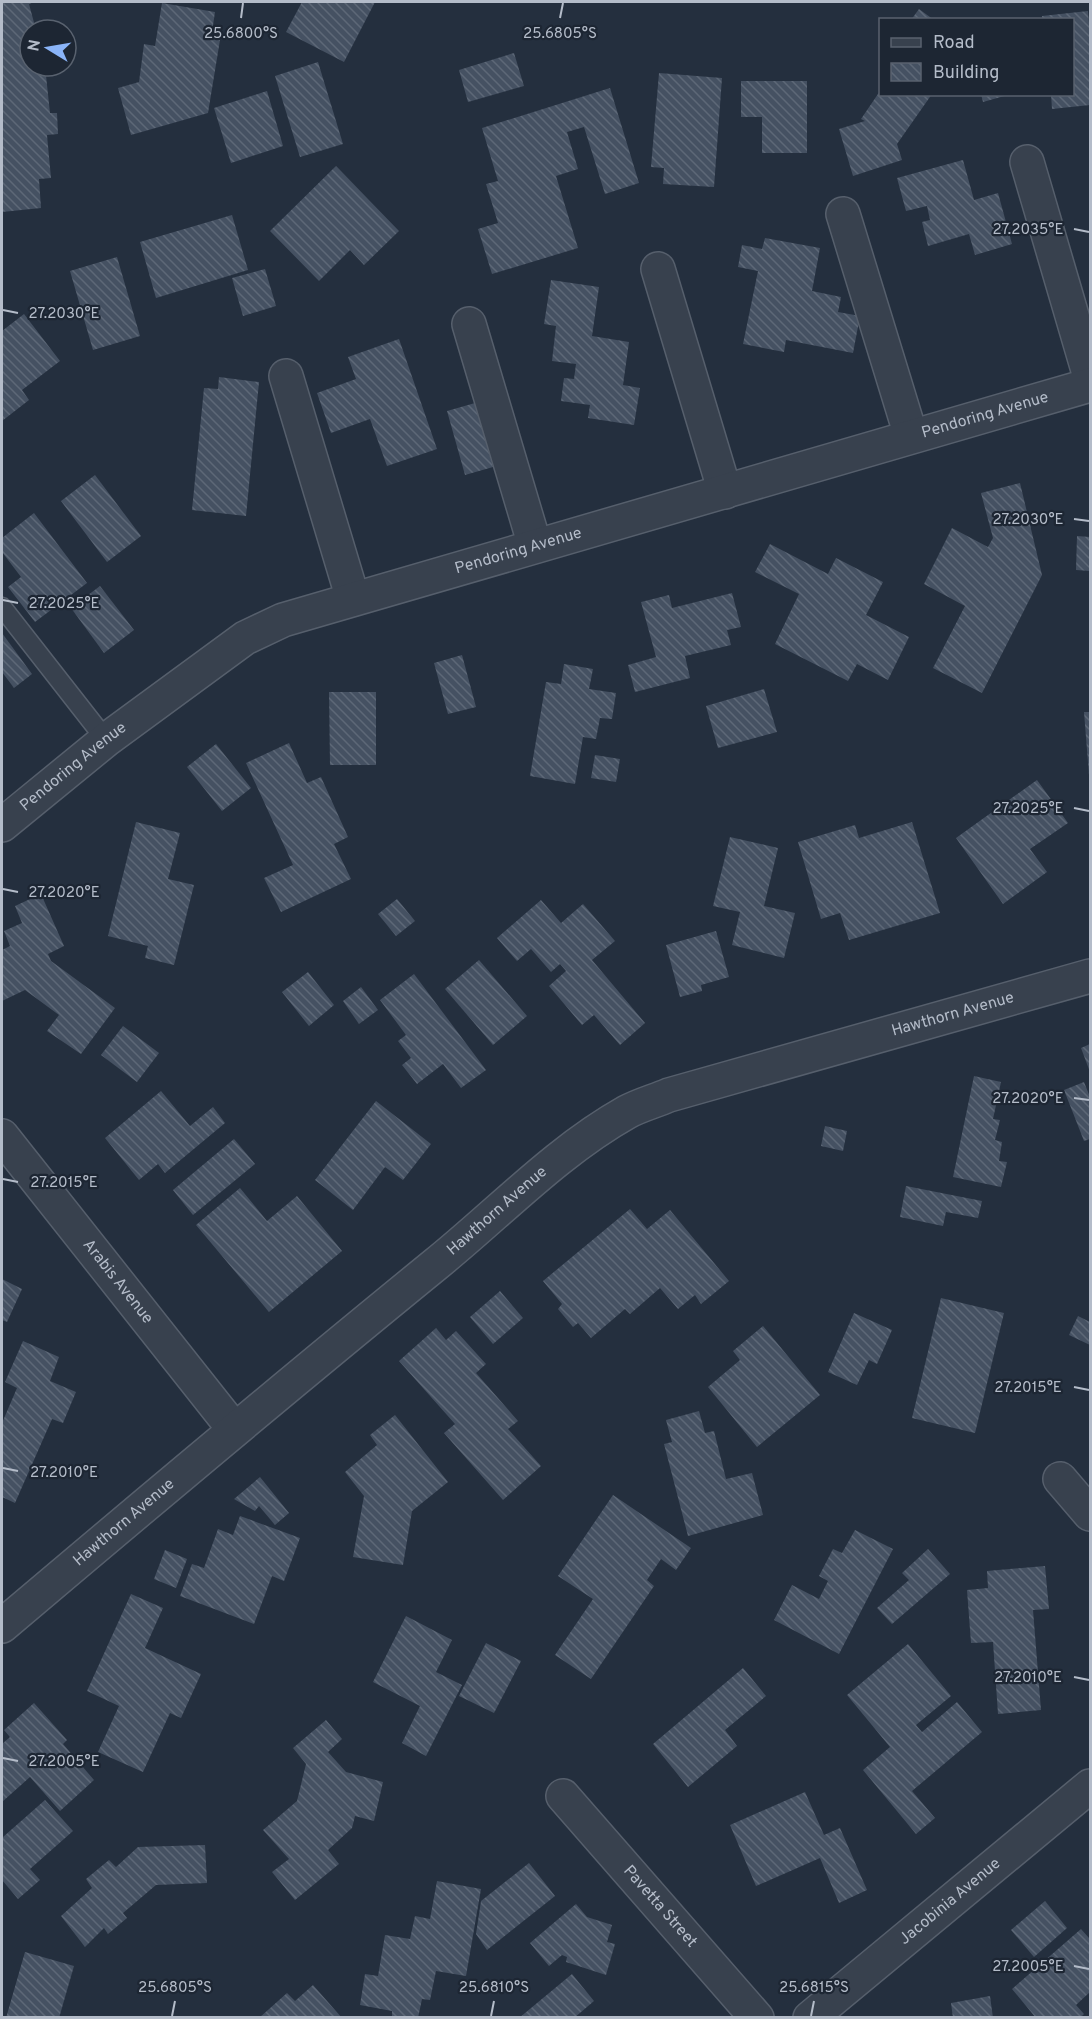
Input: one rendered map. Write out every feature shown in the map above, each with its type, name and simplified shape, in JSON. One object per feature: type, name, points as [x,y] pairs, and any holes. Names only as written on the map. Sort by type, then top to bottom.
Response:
[{"type":"street","points":[[1027,162],[1090,377]]},
{"type":"street","points":[[843,214],[911,436]]},
{"type":"street","points":[[658,269],[725,492]]},
{"type":"street","points":[[469,324],[535,546]]},
{"type":"street","points":[[286,376],[352,599]]},
{"type":"street","name":"Pendoring Avenue","points":[[2,825],[106,740],[245,638],[283,620],[1090,385]]},
{"type":"street","name":"Hawthorn Avenue","points":[[2,1626],[234,1429],[469,1238],[552,1165],[586,1138],[629,1111],[669,1095],[1090,975]]},
{"type":"street","name":"Arabis Avenue","points":[[2,1136],[234,1429]]},
{"type":"street","points":[[1060,1479],[1090,1514]]},
{"type":"street","name":"Jacobinia Avenue","points":[[810,2018],[1090,1786]]},
{"type":"street","name":"Pavetta Street","points":[[563,1796],[757,2018]]},
{"type":"lane","points":[[2,607],[106,740]]},
{"type":"building","points":[[2,2],[34,2],[29,4],[33,18],[18,18],[18,78],[46,78],[50,113],[57,113],[58,134],[47,135],[51,178],[39,179],[41,208],[2,212]]},
{"type":"building","points":[[302,2],[375,2],[344,62],[286,32]]},
{"type":"building","points":[[162,3],[215,12],[211,39],[220,40],[208,113],[131,135],[118,88],[139,82],[144,44],[155,46]]},
{"type":"building","points":[[919,9],[931,18],[912,18]]},
{"type":"building","points":[[1088,11],[1090,105],[1052,109],[1051,96],[1074,96],[1074,18],[1042,18],[1042,16]]},
{"type":"building","points":[[514,53],[524,86],[468,102],[459,70]]},
{"type":"building","points":[[318,62],[343,144],[300,157],[275,76]]},
{"type":"building","points":[[659,73],[722,78],[714,187],[663,184],[664,168],[651,167]]},
{"type":"building","points":[[741,81],[807,81],[807,153],[762,153],[762,117],[741,117]]},
{"type":"building","points":[[610,88],[639,183],[605,194],[584,127],[567,132],[578,169],[556,176],[578,248],[492,274],[478,229],[498,223],[486,184],[498,181],[482,128]]},
{"type":"building","points":[[267,91],[283,146],[231,163],[214,108]]},
{"type":"building","points":[[879,92],[879,96],[931,96],[897,144],[902,160],[853,176],[839,129],[865,121],[861,119]]},
{"type":"building","points":[[982,96],[1004,96],[983,102]]},
{"type":"building","points":[[963,160],[974,200],[998,193],[1012,244],[975,255],[969,234],[928,246],[922,222],[930,220],[927,206],[906,211],[897,178]]},
{"type":"building","points":[[336,166],[399,231],[364,265],[350,250],[319,281],[270,231]]},
{"type":"building","points":[[232,215],[248,270],[156,298],[140,242]]},
{"type":"building","points":[[765,238],[820,248],[812,291],[841,297],[838,312],[860,316],[853,353],[786,340],[784,352],[743,344],[758,271],[738,267],[742,245],[762,249]]},
{"type":"building","points":[[117,257],[140,336],[93,350],[70,271]]},
{"type":"building","points":[[265,269],[276,306],[243,316],[232,278]]},
{"type":"building","points":[[551,280],[599,287],[592,336],[629,342],[623,385],[640,388],[634,425],[588,418],[590,405],[561,401],[564,378],[574,379],[576,364],[552,361],[556,326],[544,324]]},
{"type":"building","points":[[24,314],[60,361],[22,390],[29,400],[2,421],[2,331]]},
{"type":"building","points":[[399,339],[437,449],[387,466],[370,419],[331,433],[317,393],[356,379],[348,357]]},
{"type":"building","points":[[219,377],[259,382],[246,516],[192,510],[204,388],[218,389]]},
{"type":"building","points":[[475,403],[493,467],[465,475],[447,411]]},
{"type":"building","points":[[95,475],[141,536],[107,562],[61,501]]},
{"type":"building","points":[[1020,483],[1042,575],[982,693],[933,668],[965,606],[924,584],[952,528],[988,547],[993,538],[981,493]]},
{"type":"building","points":[[34,513],[87,583],[35,622],[8,587],[21,577],[2,552],[2,538]]},
{"type":"building","points":[[1077,536],[1090,537],[1090,571],[1076,570]]},
{"type":"building","points":[[770,544],[828,574],[836,558],[883,582],[866,615],[909,637],[888,680],[857,664],[848,681],[775,644],[799,594],[755,572]]},
{"type":"building","points":[[100,586],[134,630],[104,653],[71,608]]},
{"type":"building","points":[[732,593],[741,627],[727,630],[731,645],[685,656],[690,678],[635,692],[628,665],[656,657],[641,602],[669,595],[672,608]]},
{"type":"building","points":[[2,633],[32,674],[14,688],[2,672]]},
{"type":"building","points":[[462,655],[476,707],[448,714],[434,663]]},
{"type":"building","points":[[564,664],[593,669],[589,689],[616,693],[612,719],[600,718],[596,739],[583,737],[575,784],[530,776],[546,682],[561,684]]},
{"type":"building","points":[[764,689],[777,732],[718,748],[706,706]]},
{"type":"building","points":[[329,692],[376,692],[376,765],[330,765]]},
{"type":"building","points":[[1084,712],[1090,712],[1090,775],[1089,775]]},
{"type":"building","points":[[289,743],[307,783],[321,777],[348,837],[334,844],[351,879],[281,912],[264,878],[293,865],[246,763]]},
{"type":"building","points":[[216,744],[251,788],[222,811],[187,767]]},
{"type":"building","points":[[595,755],[620,759],[616,782],[591,778]]},
{"type":"building","points":[[1037,780],[1068,823],[1030,849],[1047,872],[1003,904],[956,838]]},
{"type":"building","points":[[136,822],[180,833],[168,879],[194,885],[174,965],[145,958],[148,946],[108,936]]},
{"type":"building","points":[[912,822],[940,913],[849,940],[840,913],[821,919],[798,842],[855,825],[859,838]]},
{"type":"building","points":[[730,837],[778,848],[764,906],[795,913],[784,958],[732,945],[740,912],[713,906]]},
{"type":"building","points":[[41,894],[64,946],[48,954],[51,961],[115,1008],[81,1054],[47,1031],[59,1015],[25,990],[2,1001],[2,950],[10,946],[4,931],[22,923],[15,906]]},
{"type":"building","points":[[397,899],[415,921],[396,936],[378,914]]},
{"type":"building","points":[[541,900],[561,923],[583,904],[615,941],[592,960],[645,1023],[620,1045],[594,1015],[582,1025],[549,986],[566,971],[560,964],[551,972],[531,949],[517,961],[497,938]]},
{"type":"building","points":[[716,931],[729,977],[701,985],[702,991],[680,997],[666,945]]},
{"type":"building","points":[[479,960],[527,1016],[493,1045],[445,989]]},
{"type":"building","points":[[308,972],[334,1005],[309,1026],[282,992]]},
{"type":"building","points":[[414,974],[486,1070],[461,1088],[443,1064],[417,1084],[402,1065],[411,1058],[398,1041],[406,1035],[380,1000]]},
{"type":"building","points":[[361,987],[378,1010],[359,1024],[343,1001]]},
{"type":"building","points":[[123,1026],[159,1053],[137,1082],[101,1055]]},
{"type":"building","points":[[1090,1044],[1090,1072],[1081,1048]]},
{"type":"building","points":[[974,1076],[1001,1082],[993,1119],[1000,1120],[995,1140],[1002,1142],[999,1161],[1007,1162],[1001,1187],[953,1177]]},
{"type":"building","points":[[1084,1082],[1090,1097],[1090,1139],[1084,1141],[1064,1090]]},
{"type":"building","points":[[161,1091],[190,1126],[213,1107],[225,1123],[165,1173],[158,1164],[139,1180],[105,1138]]},
{"type":"building","points":[[376,1101],[431,1144],[403,1180],[385,1167],[353,1210],[315,1180]]},
{"type":"building","points":[[825,1126],[847,1131],[843,1151],[821,1146]]},
{"type":"building","points":[[234,1139],[255,1164],[193,1215],[173,1190]]},
{"type":"building","points":[[906,1186],[982,1201],[978,1218],[946,1212],[943,1226],[900,1217]]},
{"type":"building","points":[[240,1188],[267,1221],[297,1196],[342,1251],[269,1312],[196,1225]]},
{"type":"building","points":[[630,1209],[647,1229],[670,1210],[729,1281],[701,1304],[695,1295],[678,1309],[660,1288],[630,1314],[625,1309],[591,1338],[578,1323],[573,1327],[558,1309],[562,1304],[543,1281]]},
{"type":"building","points":[[2,1279],[22,1289],[7,1322],[2,1320]]},
{"type":"building","points":[[500,1291],[523,1318],[493,1344],[470,1317]]},
{"type":"building","points":[[941,1298],[1004,1313],[975,1433],[912,1418]]},
{"type":"building","points":[[854,1313],[892,1330],[877,1364],[869,1360],[857,1385],[828,1372]]},
{"type":"building","points":[[1078,1316],[1090,1322],[1090,1345],[1069,1335]]},
{"type":"building","points":[[763,1326],[820,1395],[757,1447],[708,1387],[740,1360],[733,1351]]},
{"type":"building","points":[[436,1328],[446,1340],[456,1331],[486,1364],[476,1373],[518,1421],[508,1429],[541,1466],[503,1500],[444,1433],[455,1424],[399,1361]]},
{"type":"building","points":[[23,1341],[59,1357],[50,1381],[76,1392],[63,1423],[52,1419],[15,1503],[2,1497],[2,1423],[17,1388],[5,1382]]},
{"type":"building","points":[[699,1411],[705,1433],[714,1431],[726,1479],[752,1473],[763,1515],[688,1536],[664,1444],[672,1442],[666,1420]]},
{"type":"building","points":[[395,1415],[448,1482],[412,1511],[403,1565],[353,1557],[364,1496],[345,1472],[377,1445],[370,1435]]},
{"type":"building","points":[[260,1477],[289,1513],[275,1525],[259,1506],[255,1511],[234,1499]]},
{"type":"building","points":[[613,1495],[691,1548],[676,1570],[661,1559],[647,1580],[654,1586],[591,1679],[555,1655],[593,1599],[558,1576]]},
{"type":"building","points":[[240,1516],[300,1538],[284,1581],[272,1576],[254,1624],[180,1596],[192,1564],[204,1568],[218,1529],[233,1535]]},
{"type":"building","points":[[855,1530],[893,1549],[839,1654],[774,1620],[792,1585],[819,1599],[828,1581],[819,1576],[833,1549],[842,1553]]},
{"type":"building","points":[[928,1549],[950,1574],[892,1624],[877,1608],[909,1580],[902,1573]]},
{"type":"building","points":[[165,1550],[187,1559],[176,1588],[154,1579]]},
{"type":"building","points":[[1045,1566],[1049,1609],[1033,1610],[1041,1710],[998,1714],[993,1642],[971,1643],[967,1590],[988,1588],[987,1571]]},
{"type":"building","points":[[131,1594],[163,1608],[145,1648],[201,1674],[181,1718],[170,1713],[143,1772],[98,1752],[119,1706],[87,1691]]},
{"type":"building","points":[[406,1616],[452,1640],[436,1672],[462,1685],[426,1756],[402,1743],[420,1706],[373,1682]]},
{"type":"building","points":[[486,1643],[521,1661],[494,1713],[459,1696]]},
{"type":"building","points":[[908,1644],[951,1696],[916,1725],[922,1732],[957,1702],[982,1732],[912,1791],[935,1818],[916,1834],[863,1770],[890,1747],[847,1695]]},
{"type":"building","points":[[743,1668],[766,1696],[725,1730],[737,1746],[688,1787],[653,1744]]},
{"type":"building","points":[[34,1703],[67,1740],[63,1744],[94,1780],[60,1811],[30,1777],[2,1802],[2,1744],[10,1737],[4,1730]]},
{"type":"building","points":[[326,1720],[342,1739],[328,1752],[346,1772],[383,1782],[374,1821],[355,1816],[352,1828],[328,1850],[339,1864],[295,1900],[272,1872],[289,1859],[263,1830],[297,1801],[306,1764],[293,1748]]},
{"type":"building","points":[[805,1792],[824,1835],[840,1828],[867,1890],[839,1903],[820,1858],[756,1886],[730,1825]]},
{"type":"building","points":[[45,1800],[73,1831],[30,1869],[40,1880],[18,1899],[2,1880],[2,1835],[3,1837]]},
{"type":"building","points":[[205,1845],[207,1883],[156,1885],[123,1913],[127,1918],[108,1934],[104,1928],[85,1947],[61,1916],[92,1888],[86,1879],[109,1860],[116,1867],[138,1847]]},
{"type":"building","points":[[529,1863],[555,1896],[487,1950],[476,1934],[481,1901]]},
{"type":"building","points":[[437,1881],[481,1889],[466,1976],[436,1971],[430,2000],[422,1999],[418,2018],[392,2018],[392,2011],[360,2005],[365,1974],[378,1976],[385,1935],[410,1939],[415,1916],[430,1919]]},
{"type":"building","points":[[1045,1901],[1067,1928],[1034,1957],[1011,1930]]},
{"type":"building","points":[[576,1904],[587,1917],[612,1925],[607,1942],[615,1944],[606,1975],[566,1962],[567,1957],[562,1955],[549,1966],[530,1943]]},
{"type":"building","points":[[1081,1929],[1089,1938],[1090,1936],[1090,1992],[1076,2005],[1084,2014],[1080,2018],[1036,2018],[1012,1989]]},
{"type":"building","points":[[25,1952],[74,1966],[59,2018],[6,2018]]},
{"type":"building","points":[[572,1974],[594,2001],[574,2018],[519,2018]]},
{"type":"building","points":[[313,1985],[342,2018],[259,2018],[287,1993],[295,2001]]},
{"type":"building","points":[[990,1996],[993,2018],[953,2018],[951,2003]]}]
